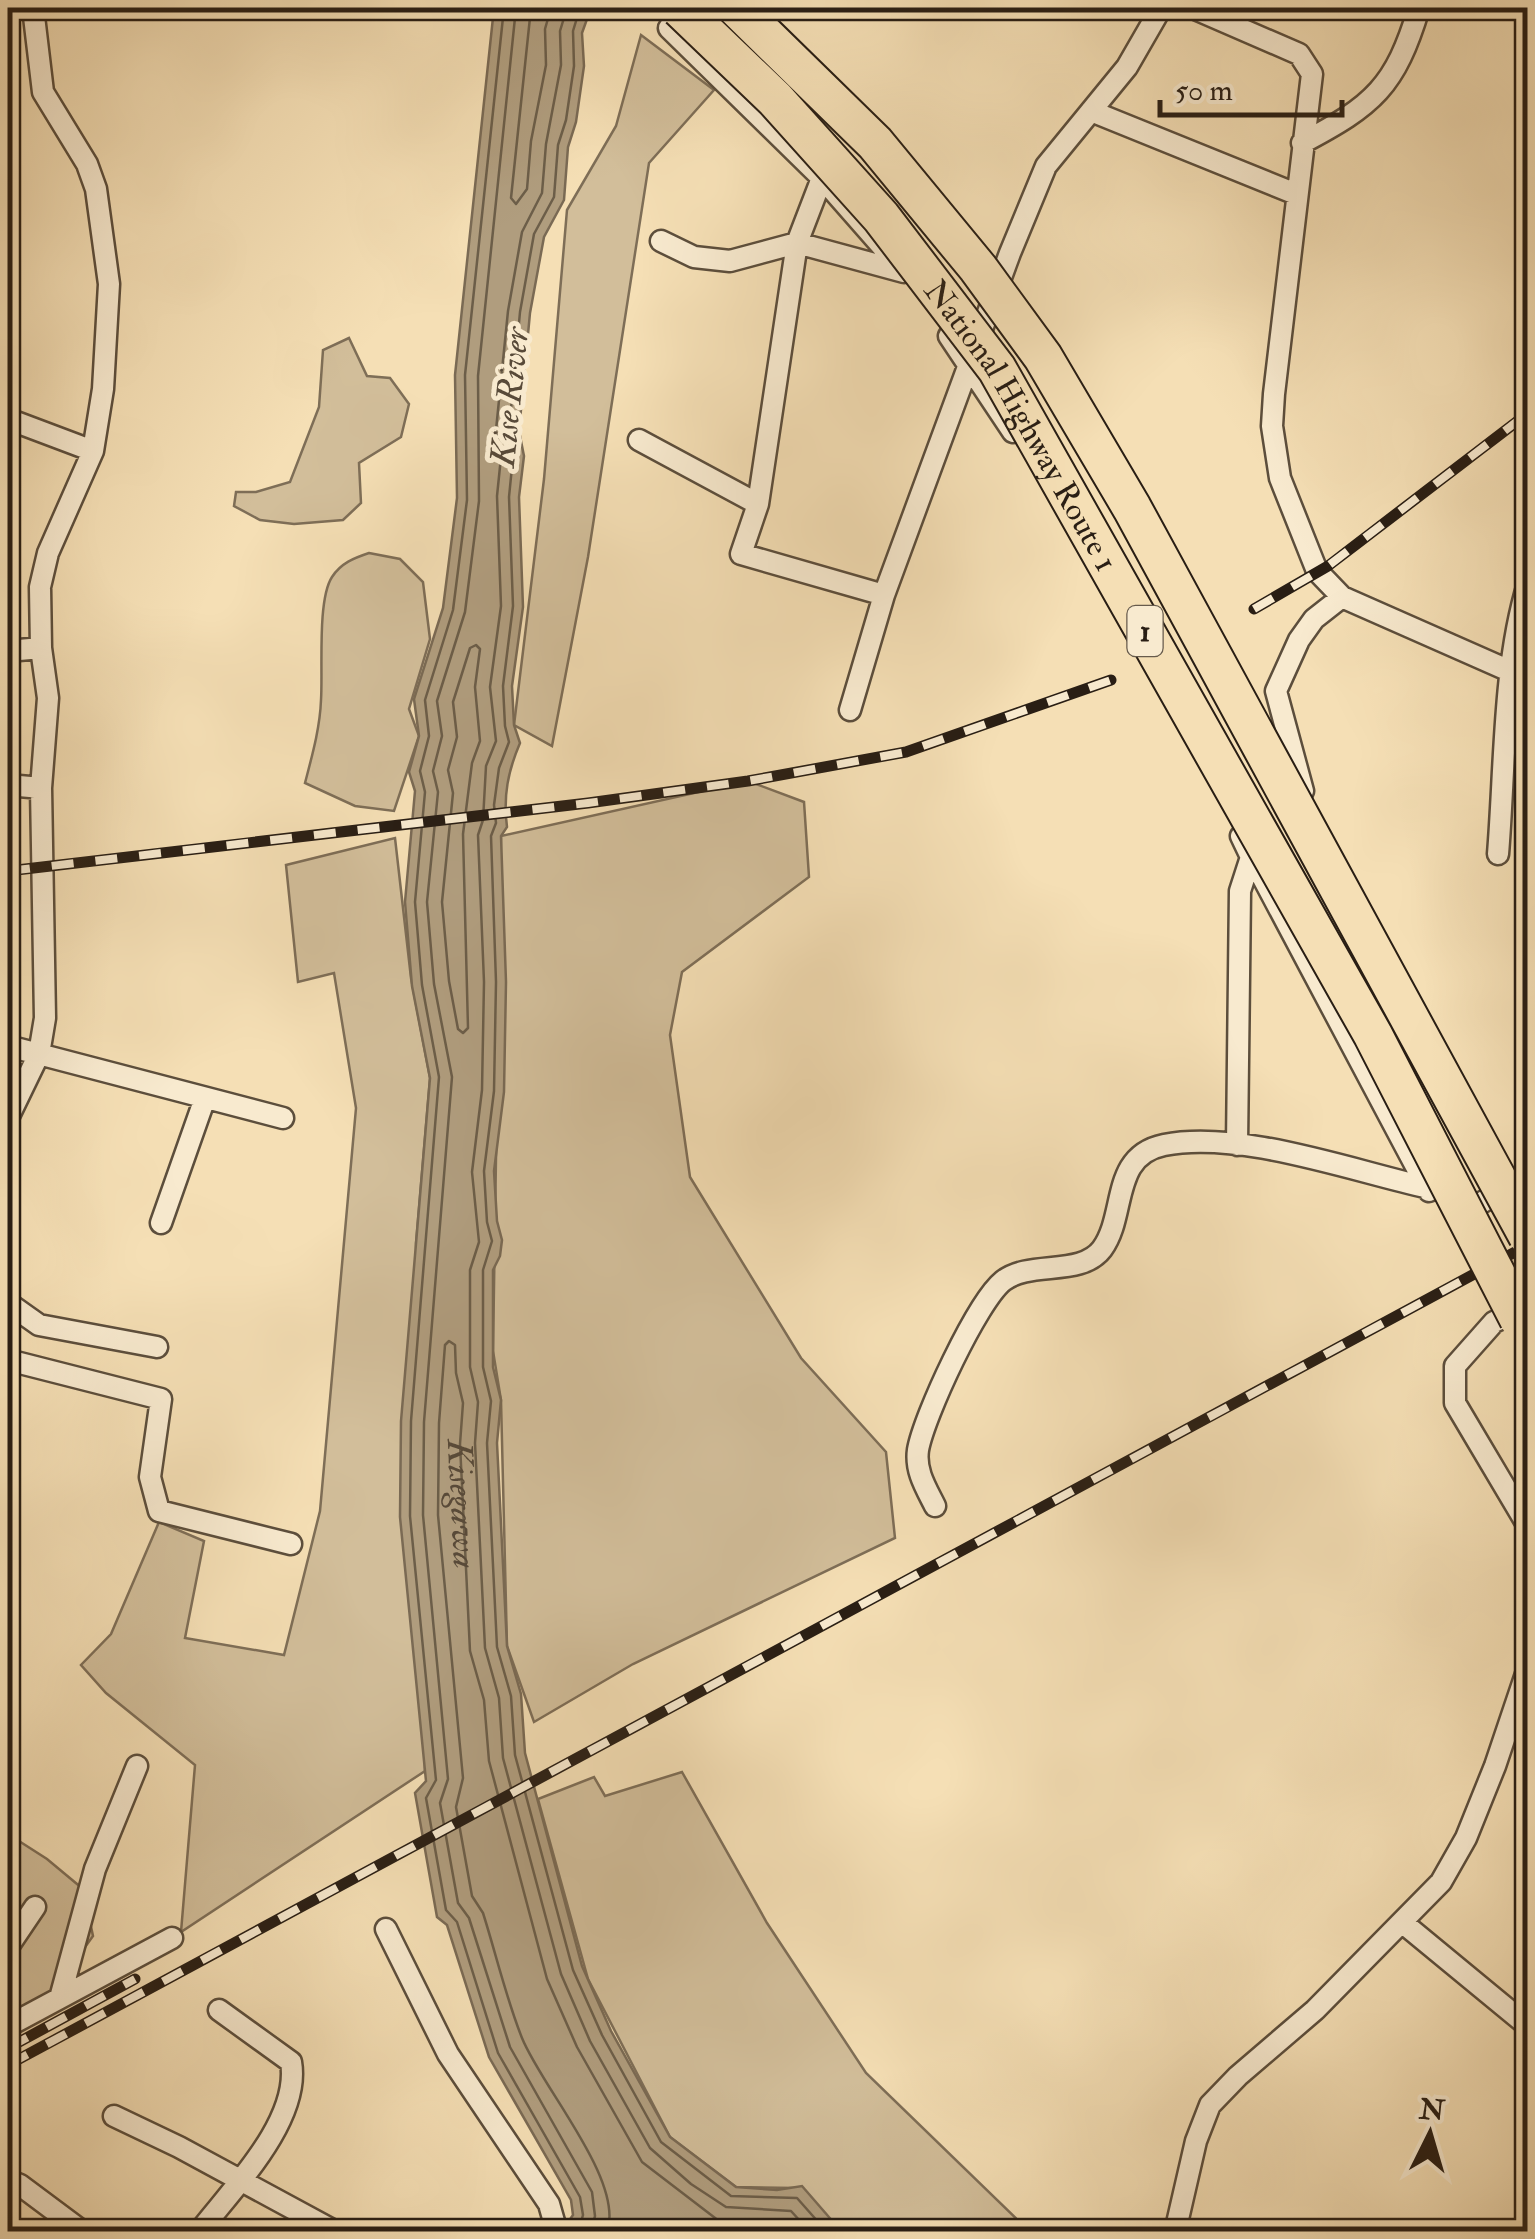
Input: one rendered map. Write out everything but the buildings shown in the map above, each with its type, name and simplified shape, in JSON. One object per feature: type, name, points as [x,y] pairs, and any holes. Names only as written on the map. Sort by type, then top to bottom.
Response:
[{"type":"highway","name":"National Highway Route 1","points":[[682,8],[775,99],[881,217],[997,370],[1373,1035],[1523,1312]]},
{"type":"highway","name":"National Highway Route 1","points":[[737,8],[875,143],[967,254],[1043,357],[1132,508],[1528,1236]]},
{"type":"street","points":[[8,1118],[39,1054],[46,1018],[40,788],[48,698],[41,648],[40,587],[48,552],[93,451],[103,389],[109,284],[96,189],[87,164],[44,92],[33,8]]},
{"type":"street","points":[[682,8],[669,28],[822,178],[904,272],[971,366],[1044,481],[1251,856],[1425,1187],[1454,1218],[1528,1176]]},
{"type":"street","points":[[850,710],[884,595],[1046,166],[1127,67],[1161,8]]},
{"type":"street","points":[[1193,8],[1299,54],[1312,74],[1272,426],[1280,478],[1317,571],[1342,597],[1520,674]]},
{"type":"street","points":[[1302,142],[1346,120],[1380,92],[1407,48],[1419,8]]},
{"type":"street","points":[[1091,111],[1296,194]]},
{"type":"street","points":[[822,178],[797,243],[758,504],[741,554],[884,595]]},
{"type":"street","points":[[662,242],[694,257],[730,261],[797,243],[904,272]]},
{"type":"street","points":[[8,420],[93,451]]},
{"type":"street","points":[[639,440],[758,504]]},
{"type":"street","points":[[1498,854],[1520,674],[1518,613],[1528,584]]},
{"type":"street","points":[[1303,791],[1276,691],[1299,640],[1314,619],[1342,597]]},
{"type":"street","points":[[8,651],[41,648]]},
{"type":"street","points":[[8,785],[40,788]]},
{"type":"street","points":[[1237,1145],[1240,890],[1251,856]]},
{"type":"street","points":[[8,1046],[283,1118]]},
{"type":"street","points":[[161,1223],[205,1098]]},
{"type":"street","points":[[936,1506],[919,1473],[918,1449],[986,1300],[1005,1280],[1025,1271],[1093,1258],[1104,1246],[1114,1222],[1122,1181],[1142,1153],[1174,1144],[1237,1145],[1300,1155],[1425,1187]]},
{"type":"street","points":[[8,1304],[39,1324],[157,1347]]},
{"type":"street","points":[[1523,1312],[1494,1322],[1455,1366],[1455,1403],[1528,1526]]},
{"type":"street","points":[[8,1360],[162,1398],[150,1477],[158,1512],[291,1544]]},
{"type":"street","points":[[1175,2232],[1196,2141],[1210,2105],[1315,2010],[1440,1882],[1466,1838],[1528,1668]]},
{"type":"street","points":[[60,1998],[95,1870],[138,1766]]},
{"type":"street","points":[[8,1946],[35,1907]]},
{"type":"street","points":[[1403,1922],[1528,2026]]},
{"type":"street","points":[[386,1928],[448,2054],[549,2204],[556,2232]]},
{"type":"street","points":[[8,2026],[172,1938]]},
{"type":"street","points":[[198,2232],[284,2116],[294,2080],[291,2062],[219,2010]]},
{"type":"street","points":[[114,2116],[336,2232]]},
{"type":"street","points":[[8,2180],[82,2232]]},
{"type":"shaded area","points":[[641,35],[714,90],[649,163],[588,557],[552,746],[514,725],[544,479],[567,210],[616,126]]},
{"type":"shaded area","points":[[349,338],[367,376],[390,378],[409,404],[401,437],[359,463],[361,503],[343,520],[294,524],[260,520],[234,506],[236,492],[256,492],[290,482],[319,407],[323,350]]},
{"type":"shaded area","points":[[369,553],[400,559],[423,582],[430,639],[409,709],[419,736],[394,811],[355,806],[305,783],[320,710],[322,618],[327,588],[339,568]]},
{"type":"shaded area","points":[[748,781],[804,802],[809,877],[682,972],[670,1035],[690,1177],[801,1358],[886,1452],[895,1538],[633,1664],[534,1722],[507,1646],[501,1400],[493,1351],[501,836]]},
{"type":"shaded area","points":[[395,838],[411,978],[430,1078],[416,1243],[425,1771],[181,1932],[195,1765],[106,1693],[81,1665],[111,1634],[159,1522],[204,1541],[185,1638],[284,1655],[320,1511],[356,1108],[334,973],[298,982],[286,865]]},
{"type":"shaded area","points":[[682,1772],[767,1923],[866,2073],[1029,2231],[807,2231],[795,2188],[736,2187],[670,2137],[588,1979],[538,1799],[594,1777],[605,1796]]},
{"type":"shaded area","points":[[8,1834],[83,1889],[93,1936],[42,2007],[8,2028]]},
{"type":"water","points":[[494,8],[591,8],[582,33],[584,66],[576,122],[568,147],[564,200],[544,237],[530,313],[519,431],[524,456],[519,497],[523,607],[512,686],[514,725],[520,743],[506,794],[507,827],[501,836],[506,982],[504,1092],[494,1171],[502,1240],[493,1270],[493,1367],[501,1400],[497,1443],[507,1646],[521,1694],[525,1753],[582,1966],[611,2031],[670,2137],[736,2187],[777,2190],[802,2186],[841,2231],[571,2231],[566,2225],[573,2215],[571,2200],[489,2057],[447,1925],[437,1917],[415,1793],[426,1781],[400,1517],[401,1421],[430,1078],[412,986],[405,902],[415,791],[409,772],[419,736],[414,699],[443,608],[457,498],[455,375]]},
{"type":"railway","points":[[1254,609],[1328,566],[1528,413]]},
{"type":"railway","points":[[8,871],[748,781],[906,752],[1111,680]]},
{"type":"railway","points":[[8,2065],[1528,1245]]},
{"type":"railway","points":[[8,2048],[135,1979]]},
{"type":"water label","name":"Kise River","points":[[509,397]]},
{"type":"water label","name":"Kisegawa","points":[[462,1505]]}]
